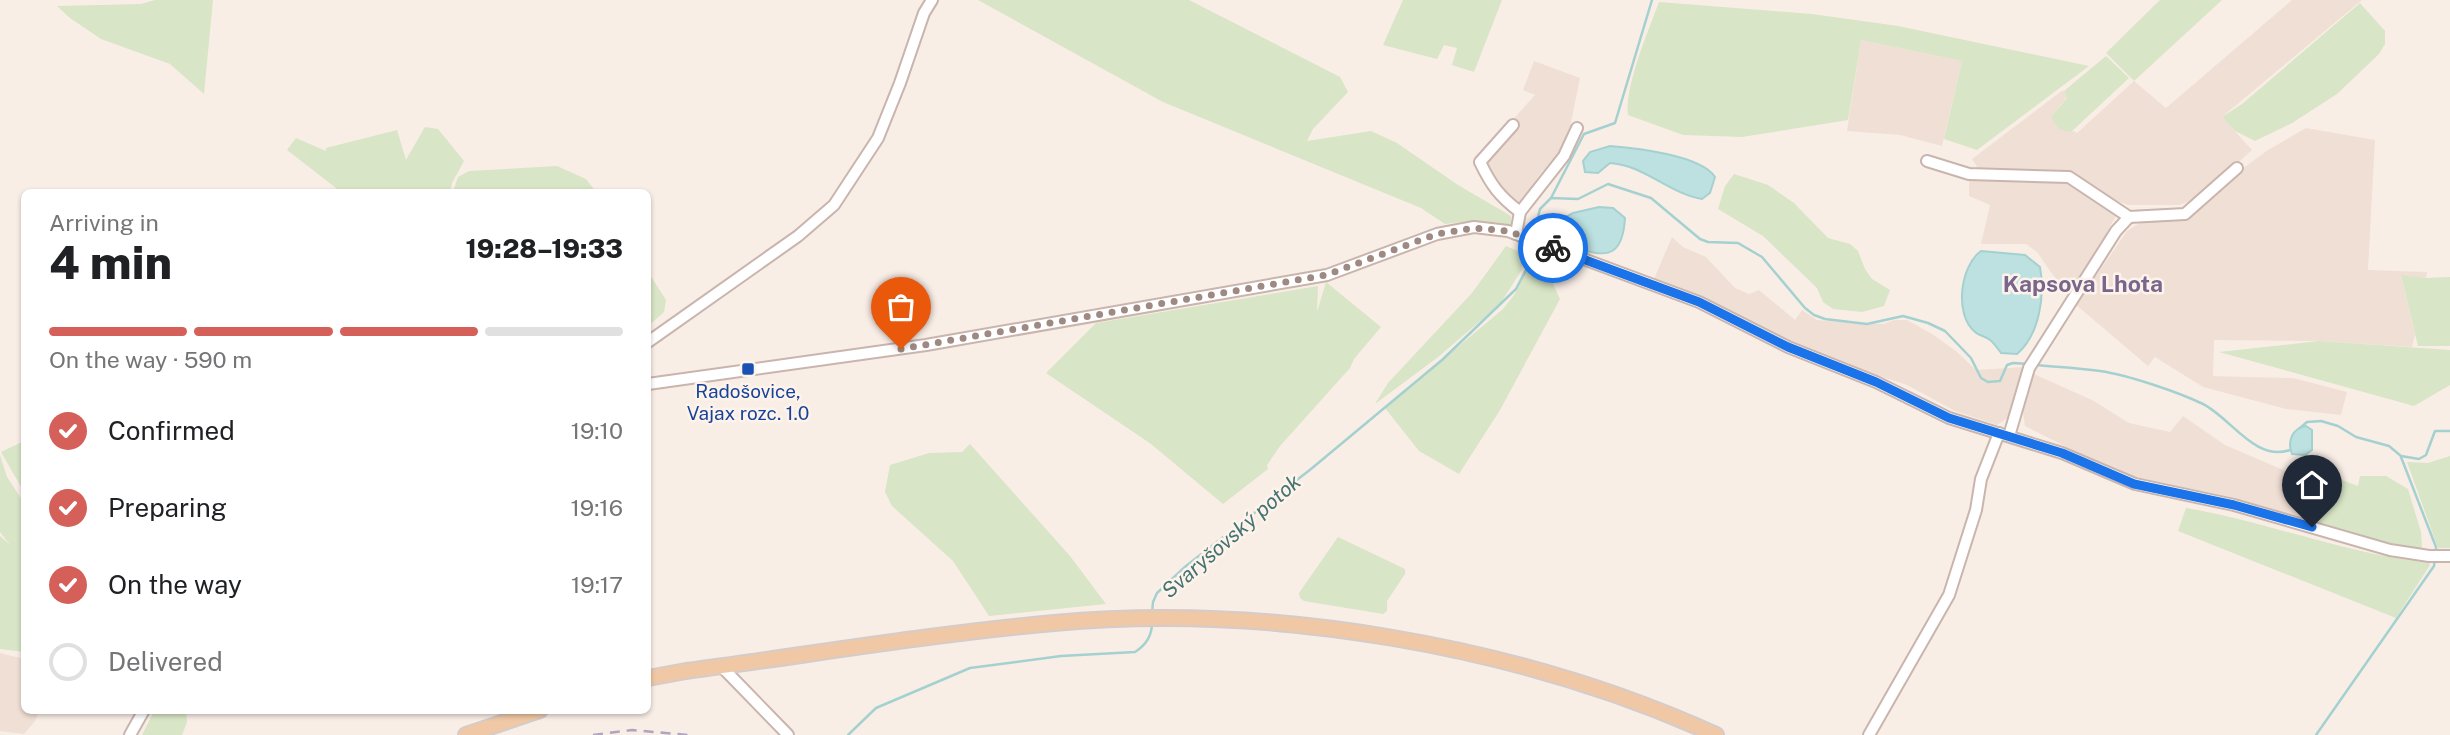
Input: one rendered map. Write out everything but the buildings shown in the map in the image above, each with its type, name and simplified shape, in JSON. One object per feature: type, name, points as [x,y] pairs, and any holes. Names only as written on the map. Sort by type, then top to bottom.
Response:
[{"type":"main road","points":[[651,678],[1055,623],[1142,620],[1253,622],[1333,629],[1434,646],[1533,668],[1672,715],[1716,735]]},
{"type":"main road","points":[[466,735],[528,714]]},
{"type":"street","points":[[651,340],[798,236],[834,205],[878,138],[924,13],[932,0]]},
{"type":"street","points":[[1513,125],[1479,162],[1501,198],[1520,212]]},
{"type":"street","points":[[1516,234],[1520,212],[1564,156],[1577,128]]},
{"type":"street","points":[[1927,161],[1969,174],[2069,177],[2129,217],[2185,214],[2237,168]]},
{"type":"street","points":[[1869,735],[1949,596],[1976,510],[1981,479],[2004,435],[2032,364],[2116,231],[2129,217]]},
{"type":"street","points":[[651,384],[926,345],[1326,275],[1437,234],[1474,228],[1508,231],[1699,302],[1788,347],[1876,382],[1949,418],[2062,453],[2134,484],[2234,505],[2390,550],[2450,556]]},
{"type":"street","points":[[721,666],[788,735]]},
{"type":"street","points":[[130,735],[142,714]]},
{"type":"shaded area","points":[[2292,0],[2362,0],[2222,117],[2252,150],[2203,195],[2180,205],[2128,205],[2107,197],[2072,175],[1980,171],[1972,159],[2063,90],[2067,97],[2051,117],[2071,132],[2077,133],[2134,81],[2166,108]]},
{"type":"shaded area","points":[[1861,40],[1962,61],[1942,146],[1900,135],[1847,131]]},
{"type":"shaded area","points":[[1534,61],[1580,78],[1567,142],[1538,177],[1515,214],[1495,198],[1473,164],[1535,95],[1523,90]]},
{"type":"shaded area","points":[[2306,128],[2375,140],[2368,270],[2427,272],[2426,278],[2401,276],[2415,334],[2412,347],[2319,341],[2214,340],[2213,376],[2293,378],[2347,392],[2341,415],[2286,409],[2203,387],[2155,357],[2148,366],[2076,305],[2127,231],[2146,219],[2190,219],[2213,193],[2242,169]]},
{"type":"shaded area","points":[[1969,180],[2068,180],[2117,214],[2071,296],[2037,252],[2026,244],[1981,244],[1990,205],[1969,196]]},
{"type":"shaded area","points":[[1672,237],[1683,247],[1706,257],[1735,288],[1749,294],[1759,290],[1795,320],[1802,310],[1817,320],[1884,324],[1894,320],[1907,320],[1956,351],[1976,370],[2025,367],[2009,417],[1997,425],[1955,411],[1907,385],[1806,352],[1706,301],[1654,279]]},
{"type":"shaded area","points":[[2034,374],[2094,401],[2129,423],[2170,432],[2183,416],[2225,445],[2295,475],[2328,475],[2314,523],[2112,470],[2025,426],[2022,405]]},
{"type":"shaded area","points":[[0,653],[21,658],[21,714],[38,714],[24,734],[0,731]]},
{"type":"green space","points":[[155,0],[213,0],[204,94],[170,64],[101,39],[57,6],[141,4]]},
{"type":"green space","points":[[978,0],[1189,0],[1340,77],[1348,92],[1313,129],[1307,141],[1371,131],[1397,143],[1458,185],[1511,216],[1511,226],[1471,221],[1445,224],[1421,208],[1163,102]]},
{"type":"green space","points":[[1403,0],[1502,0],[1474,72],[1452,65],[1457,48],[1444,45],[1437,59],[1383,45]]},
{"type":"green space","points":[[2160,0],[2222,0],[2134,81],[2106,53]]},
{"type":"green space","points":[[1659,2],[1812,14],[1898,26],[2089,66],[1977,150],[1944,139],[1962,61],[1861,40],[1848,120],[1742,137],[1683,135],[1628,115],[1633,74]]},
{"type":"green space","points":[[2360,3],[2385,31],[2385,44],[2379,54],[2337,94],[2292,123],[2255,141],[2235,131],[2222,117],[2242,104]]},
{"type":"green space","points":[[2106,56],[2129,78],[2071,132],[2059,129],[2051,117],[2067,98],[2064,91]]},
{"type":"green space","points":[[425,127],[438,129],[464,161],[451,189],[336,189],[287,150],[296,138],[326,151],[326,148],[397,130],[406,160]]},
{"type":"green space","points":[[557,166],[586,179],[594,189],[454,189],[458,177],[469,171]]},
{"type":"green space","points":[[1734,174],[1768,185],[1794,203],[1828,238],[1850,244],[1858,251],[1872,279],[1890,290],[1884,306],[1862,312],[1833,309],[1823,302],[1817,288],[1763,236],[1718,209],[1725,186]]},
{"type":"green space","points":[[1506,246],[1518,251],[1523,259],[1521,271],[1500,304],[1438,357],[1375,404],[1388,383],[1472,293]]},
{"type":"green space","points":[[1532,259],[1547,263],[1548,273],[1560,299],[1500,410],[1459,474],[1419,451],[1385,408],[1503,309],[1515,294]]},
{"type":"green space","points":[[2401,275],[2450,277],[2450,346],[2418,346]]},
{"type":"green space","points":[[651,277],[666,300],[664,312],[651,323]]},
{"type":"green space","points":[[1326,282],[1381,327],[1354,359],[1350,368],[1280,446],[1267,465],[1268,469],[1223,504],[1151,444],[1046,373],[1096,323],[1318,286],[1317,312]]},
{"type":"green space","points":[[2319,341],[2450,350],[2450,385],[2414,406],[2219,352]]},
{"type":"green space","points":[[21,442],[21,487],[1,452]]},
{"type":"green space","points":[[970,444],[1070,556],[1106,604],[989,616],[953,561],[892,506],[885,492],[890,465],[929,453],[962,452]]},
{"type":"green space","points":[[0,455],[7,477],[21,498],[21,652],[0,649],[0,536],[10,545],[0,532]]},
{"type":"green space","points":[[2450,456],[2450,548],[2438,548],[2407,462],[2428,463]]},
{"type":"green space","points":[[2328,475],[2358,486],[2360,476],[2386,476],[2408,489],[2421,532],[2422,549],[2367,539],[2314,523]]},
{"type":"green space","points":[[2186,508],[2368,553],[2430,565],[2396,618],[2178,531]]},
{"type":"green space","points":[[1338,537],[1405,569],[1405,574],[1387,601],[1387,611],[1383,614],[1304,601],[1300,598],[1299,593]]},
{"type":"green space","points":[[152,714],[186,714],[187,722],[182,735],[142,735]]},
{"type":"water","points":[[1610,146],[1667,154],[1696,163],[1715,177],[1710,193],[1702,199],[1690,196],[1622,165],[1610,163],[1598,173],[1585,172],[1583,161],[1590,152]]},
{"type":"water","points":[[1599,207],[1613,208],[1625,218],[1622,238],[1614,250],[1608,253],[1591,252],[1571,245],[1560,237],[1558,234],[1564,218]]},
{"type":"water","points":[[1981,251],[2025,255],[2040,267],[2042,290],[2039,314],[2031,336],[2017,354],[2001,353],[1988,339],[1975,332],[1964,314],[1964,279],[1974,258]]},
{"type":"water","points":[[2306,426],[2312,430],[2312,450],[2305,455],[2292,454],[2292,436]]},
{"type":"waterway","points":[[1551,198],[1584,134],[1615,123],[1652,0]]},
{"type":"waterway","name":"Svaryšovský potok","points":[[1534,232],[1540,209],[1551,198],[1578,199],[1608,184],[1651,198],[1700,239],[1708,242],[1738,243],[1762,257],[1814,315],[1825,319],[1867,324],[1903,316],[1928,323],[1945,331],[1971,358],[1981,378],[1988,382],[2000,381],[2007,365],[2029,364]]},
{"type":"waterway","name":"Svaryšovský potok","points":[[1152,613],[1157,593],[1186,566],[1311,469],[1442,360],[1516,289],[1526,270],[1531,248]]},
{"type":"waterway","name":"Svaryšovský potok","points":[[2035,365],[2100,371],[2153,384],[2203,404],[2244,437],[2266,450],[2290,450]]},
{"type":"waterway","name":"Svaryšovský potok","points":[[2300,428],[2307,422],[2321,421],[2338,426],[2356,437],[2389,446],[2401,456],[2419,459],[2426,455],[2435,431],[2450,431]]},
{"type":"waterway","points":[[2401,457],[2436,552]]},
{"type":"waterway","points":[[2316,735],[2434,566],[2435,559]]},
{"type":"waterway","name":"Svaryšovský potok","points":[[848,735],[876,708],[970,668],[1061,656],[1135,652],[1148,640],[1152,623]]},
{"type":"railway","points":[[593,735],[632,730],[688,735]]},
{"type":"way so far","points":[[901,349],[1326,275],[1437,234],[1474,228],[1508,231],[1553,248]]},
{"type":"place","name":"Radošovice, Vajax rozc. 1.0","points":[[748,369]]},
{"type":"district","name":"Kapsova Lhota","points":[[2083,283]]},
{"type":"route","points":[[1553,248],[1699,302],[1788,347],[1876,382],[1949,418],[2062,453],[2134,484],[2234,505],[2312,527]]}]
